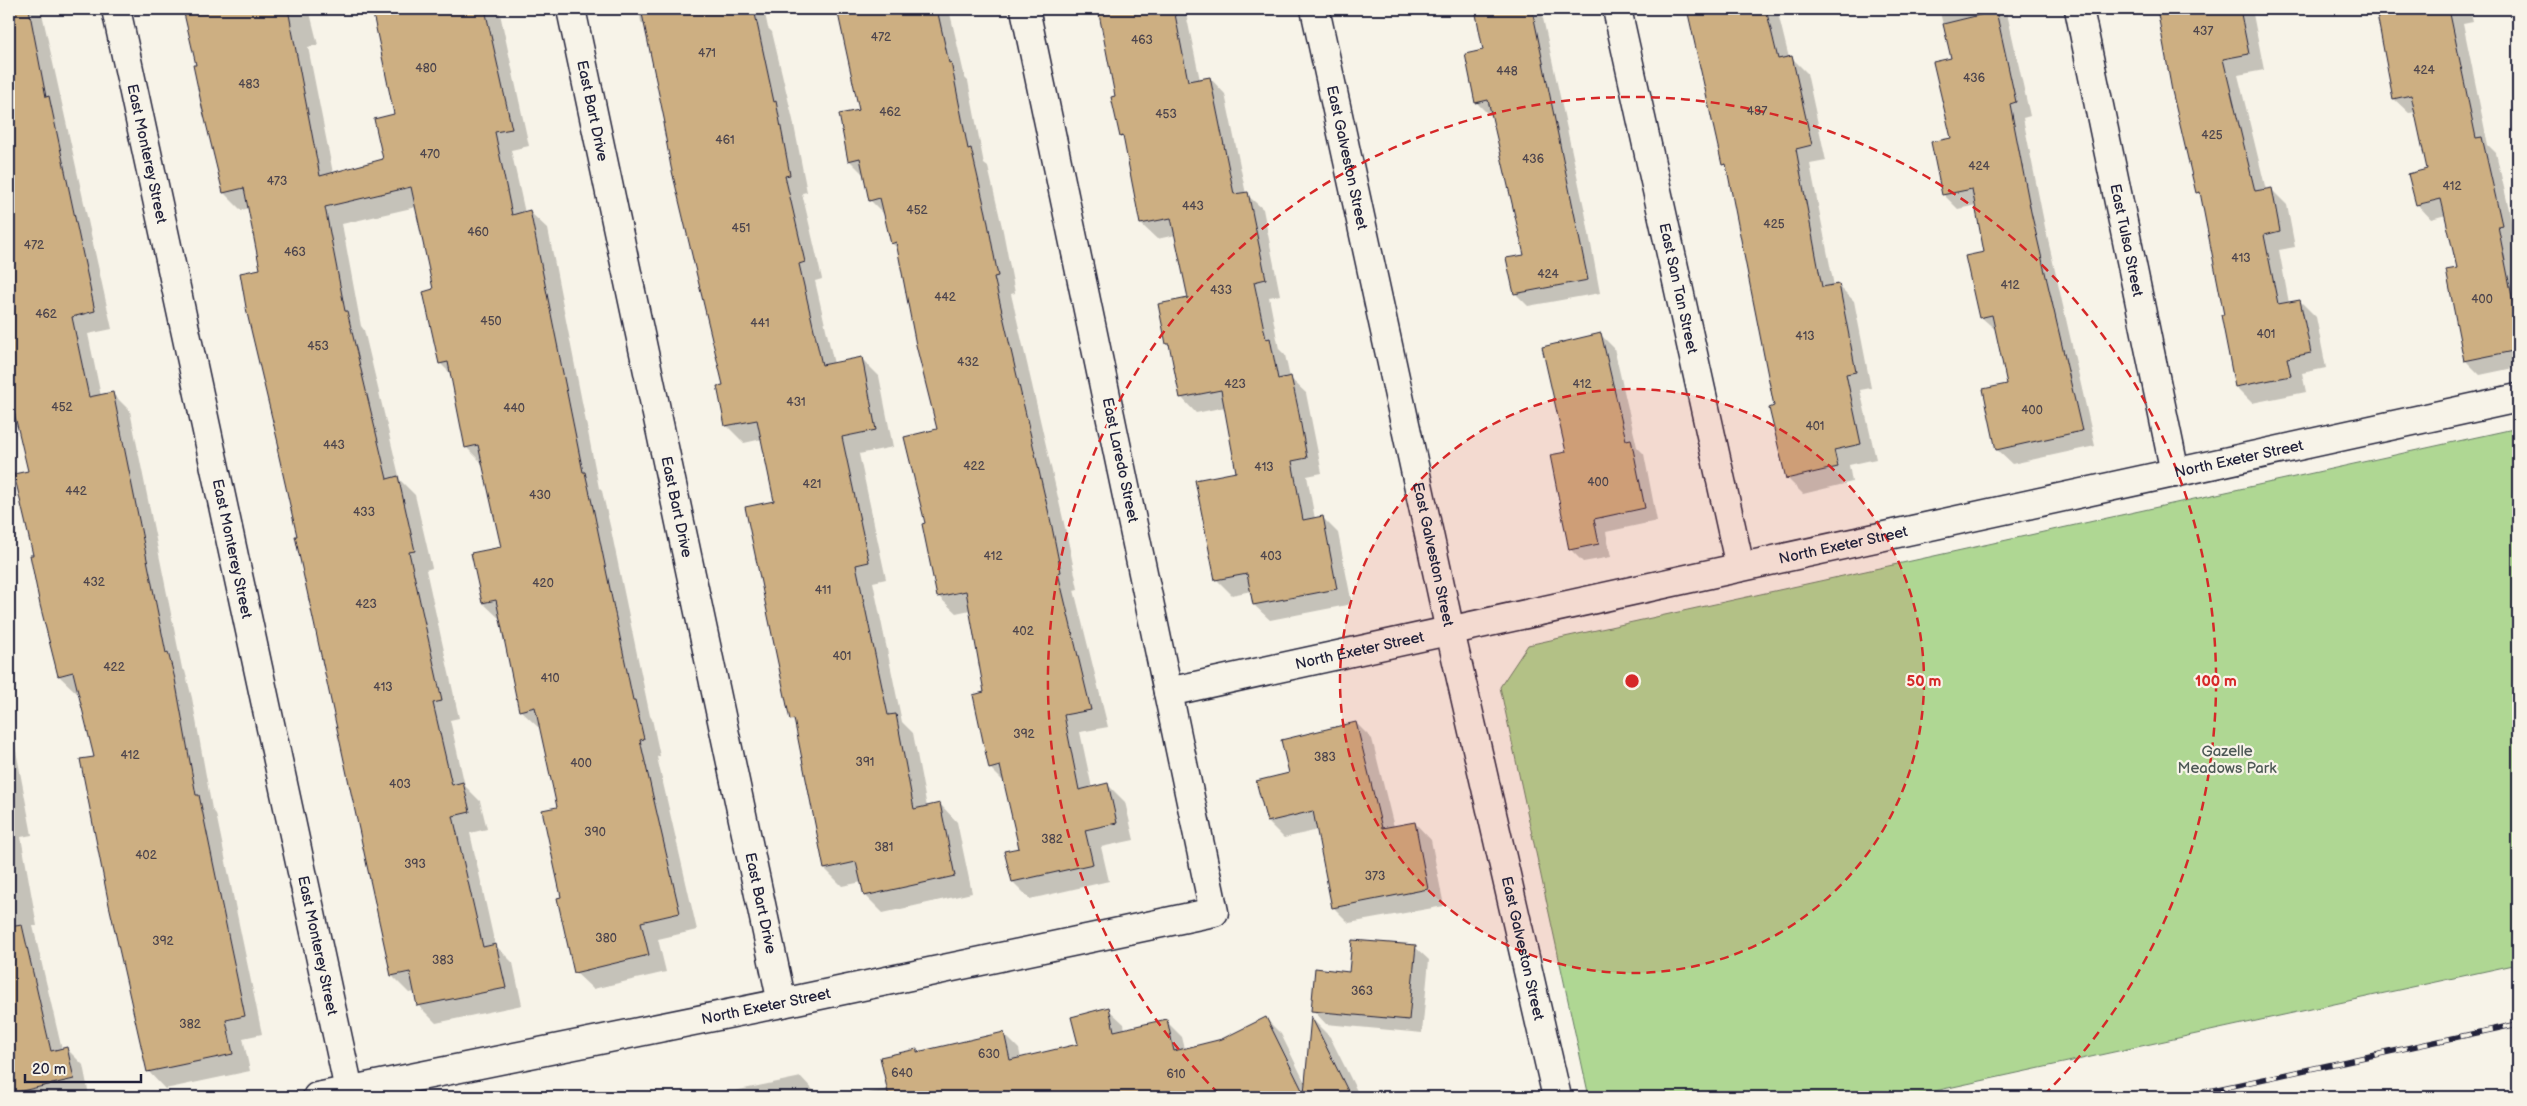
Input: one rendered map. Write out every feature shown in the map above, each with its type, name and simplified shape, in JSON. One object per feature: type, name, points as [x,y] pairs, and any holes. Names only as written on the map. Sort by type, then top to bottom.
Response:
[{"type":"street","name":"East Monterey Street","points":[[116,9],[349,1090]]},
{"type":"street","name":"East Bart Drive","points":[[571,9],[782,1003]]},
{"type":"street","name":"East Laredo Street","points":[[1025,9],[1214,912]]},
{"type":"street","name":"East Galveston Street","points":[[1315,9],[1450,631],[1557,1097]]},
{"type":"street","name":"East San Tan Street","points":[[1617,9],[1740,567]]},
{"type":"street","name":"East Tulsa Street","points":[[2079,9],[2175,472]]},
{"type":"street","name":"North Exeter Street","points":[[1168,692],[2518,398]]},
{"type":"street","name":"North Exeter Street","points":[[317,1097],[782,1003],[1214,912]]},
{"type":"green space","name":"Gazelle Meadows Park","points":[[2518,428],[2518,964],[1907,1097],[1589,1097],[1500,687],[1528,645]]},
{"type":"building","points":[[9,9],[29,9],[46,97],[49,96],[95,311],[72,317],[89,397],[113,392],[166,653],[168,652],[175,679],[196,795],[199,795],[245,1016],[226,1020],[233,1054],[147,1072],[109,905],[80,759],[94,757],[73,672],[58,676],[40,605],[30,555],[33,555],[14,474],[28,471],[14,412],[9,413]]},
{"type":"building","points":[[183,9],[288,9],[320,176],[383,159],[374,119],[394,114],[372,9],[485,9],[512,129],[495,132],[512,215],[530,210],[583,472],[585,472],[594,512],[633,700],[635,700],[644,739],[640,740],[680,913],[641,922],[649,955],[574,973],[557,898],[561,897],[542,810],[557,807],[535,707],[519,711],[496,600],[482,603],[471,553],[501,547],[478,445],[465,448],[448,362],[439,364],[423,292],[433,289],[411,187],[325,207],[345,311],[347,311],[387,479],[398,476],[415,551],[409,552],[442,701],[433,703],[452,785],[463,782],[470,812],[453,816],[483,947],[496,944],[506,988],[417,1006],[410,972],[391,976],[295,536],[297,536],[277,448],[279,447],[247,313],[240,273],[260,269],[244,188],[223,193],[202,107],[193,65],[196,65]]},
{"type":"building","points":[[641,9],[754,9],[774,102],[776,101],[790,175],[785,176],[805,262],[799,264],[822,365],[862,357],[876,430],[842,437],[869,562],[856,565],[888,715],[896,714],[914,809],[940,803],[955,876],[864,896],[856,862],[824,869],[794,719],[790,720],[745,507],[774,501],[757,420],[725,426],[717,386],[723,385],[671,167],[663,123],[665,123]]},
{"type":"building","points":[[837,9],[937,9],[949,63],[951,62],[968,149],[971,148],[986,213],[998,276],[994,277],[1052,527],[1061,572],[1058,573],[1091,710],[1064,715],[1079,790],[1108,783],[1117,823],[1085,830],[1093,864],[1012,882],[1004,851],[1019,848],[1000,766],[989,769],[973,695],[984,692],[966,591],[937,597],[922,524],[925,523],[904,437],[937,429],[916,345],[896,242],[891,244],[880,198],[869,201],[860,158],[848,161],[839,114],[859,110]]},
{"type":"building","points":[[1098,9],[1174,9],[1188,81],[1210,77],[1234,194],[1248,192],[1266,279],[1254,282],[1266,339],[1270,338],[1278,379],[1291,376],[1298,408],[1307,458],[1292,461],[1303,520],[1323,516],[1337,589],[1253,605],[1247,574],[1215,580],[1195,480],[1236,472],[1221,390],[1180,398],[1169,344],[1166,344],[1158,304],[1188,298],[1171,218],[1140,224],[1123,136],[1120,137],[1111,97],[1115,96]]},
{"type":"building","points":[[1475,9],[1532,9],[1588,280],[1514,294],[1506,258],[1524,255],[1488,100],[1475,103],[1465,54],[1483,50]]},
{"type":"building","points":[[1687,9],[1766,9],[1778,59],[1792,56],[1812,145],[1796,149],[1822,287],[1839,284],[1856,372],[1846,374],[1861,444],[1834,450],[1838,467],[1786,479],[1769,408],[1774,406],[1726,164],[1722,165]]},
{"type":"building","points":[[2157,9],[2240,9],[2249,54],[2223,59],[2255,191],[2272,188],[2280,231],[2264,235],[2278,304],[2300,300],[2311,353],[2287,358],[2291,376],[2235,387],[2221,315],[2224,315],[2200,192],[2196,193],[2172,91]]},
{"type":"building","points":[[2376,9],[2449,9],[2476,138],[2482,137],[2502,225],[2498,226],[2518,327],[2518,350],[2464,361],[2446,270],[2457,268],[2441,199],[2416,205],[2408,174],[2427,169],[2411,95],[2393,99]]},
{"type":"building","points":[[1996,11],[2016,102],[2010,104],[2031,212],[2082,431],[1996,450],[1983,389],[2007,384],[1992,315],[1979,318],[1965,256],[1984,252],[1972,189],[1942,195],[1931,142],[1951,138],[1933,62],[1951,58],[1943,24]]},
{"type":"building","points":[[1601,333],[1626,440],[1631,439],[1645,508],[1594,519],[1599,544],[1569,550],[1550,455],[1566,452],[1542,347]]},
{"type":"building","points":[[1356,722],[1382,828],[1415,822],[1428,889],[1332,908],[1313,811],[1267,822],[1256,781],[1289,773],[1281,740]]},
{"type":"building","points":[[22,925],[51,1051],[67,1047],[74,1079],[9,1094],[9,927]]},
{"type":"building","points":[[1352,940],[1416,945],[1409,1020],[1311,1011],[1315,968],[1349,972]]},
{"type":"building","points":[[1109,1007],[1114,1031],[1167,1019],[1174,1051],[1222,1039],[1266,1017],[1304,1094],[1311,1016],[1351,1097],[889,1097],[880,1057],[917,1049],[917,1052],[1004,1032],[1010,1060],[1078,1044],[1071,1017]]},
{"type":"railway","points":[[2181,1097],[2518,1024]]}]
